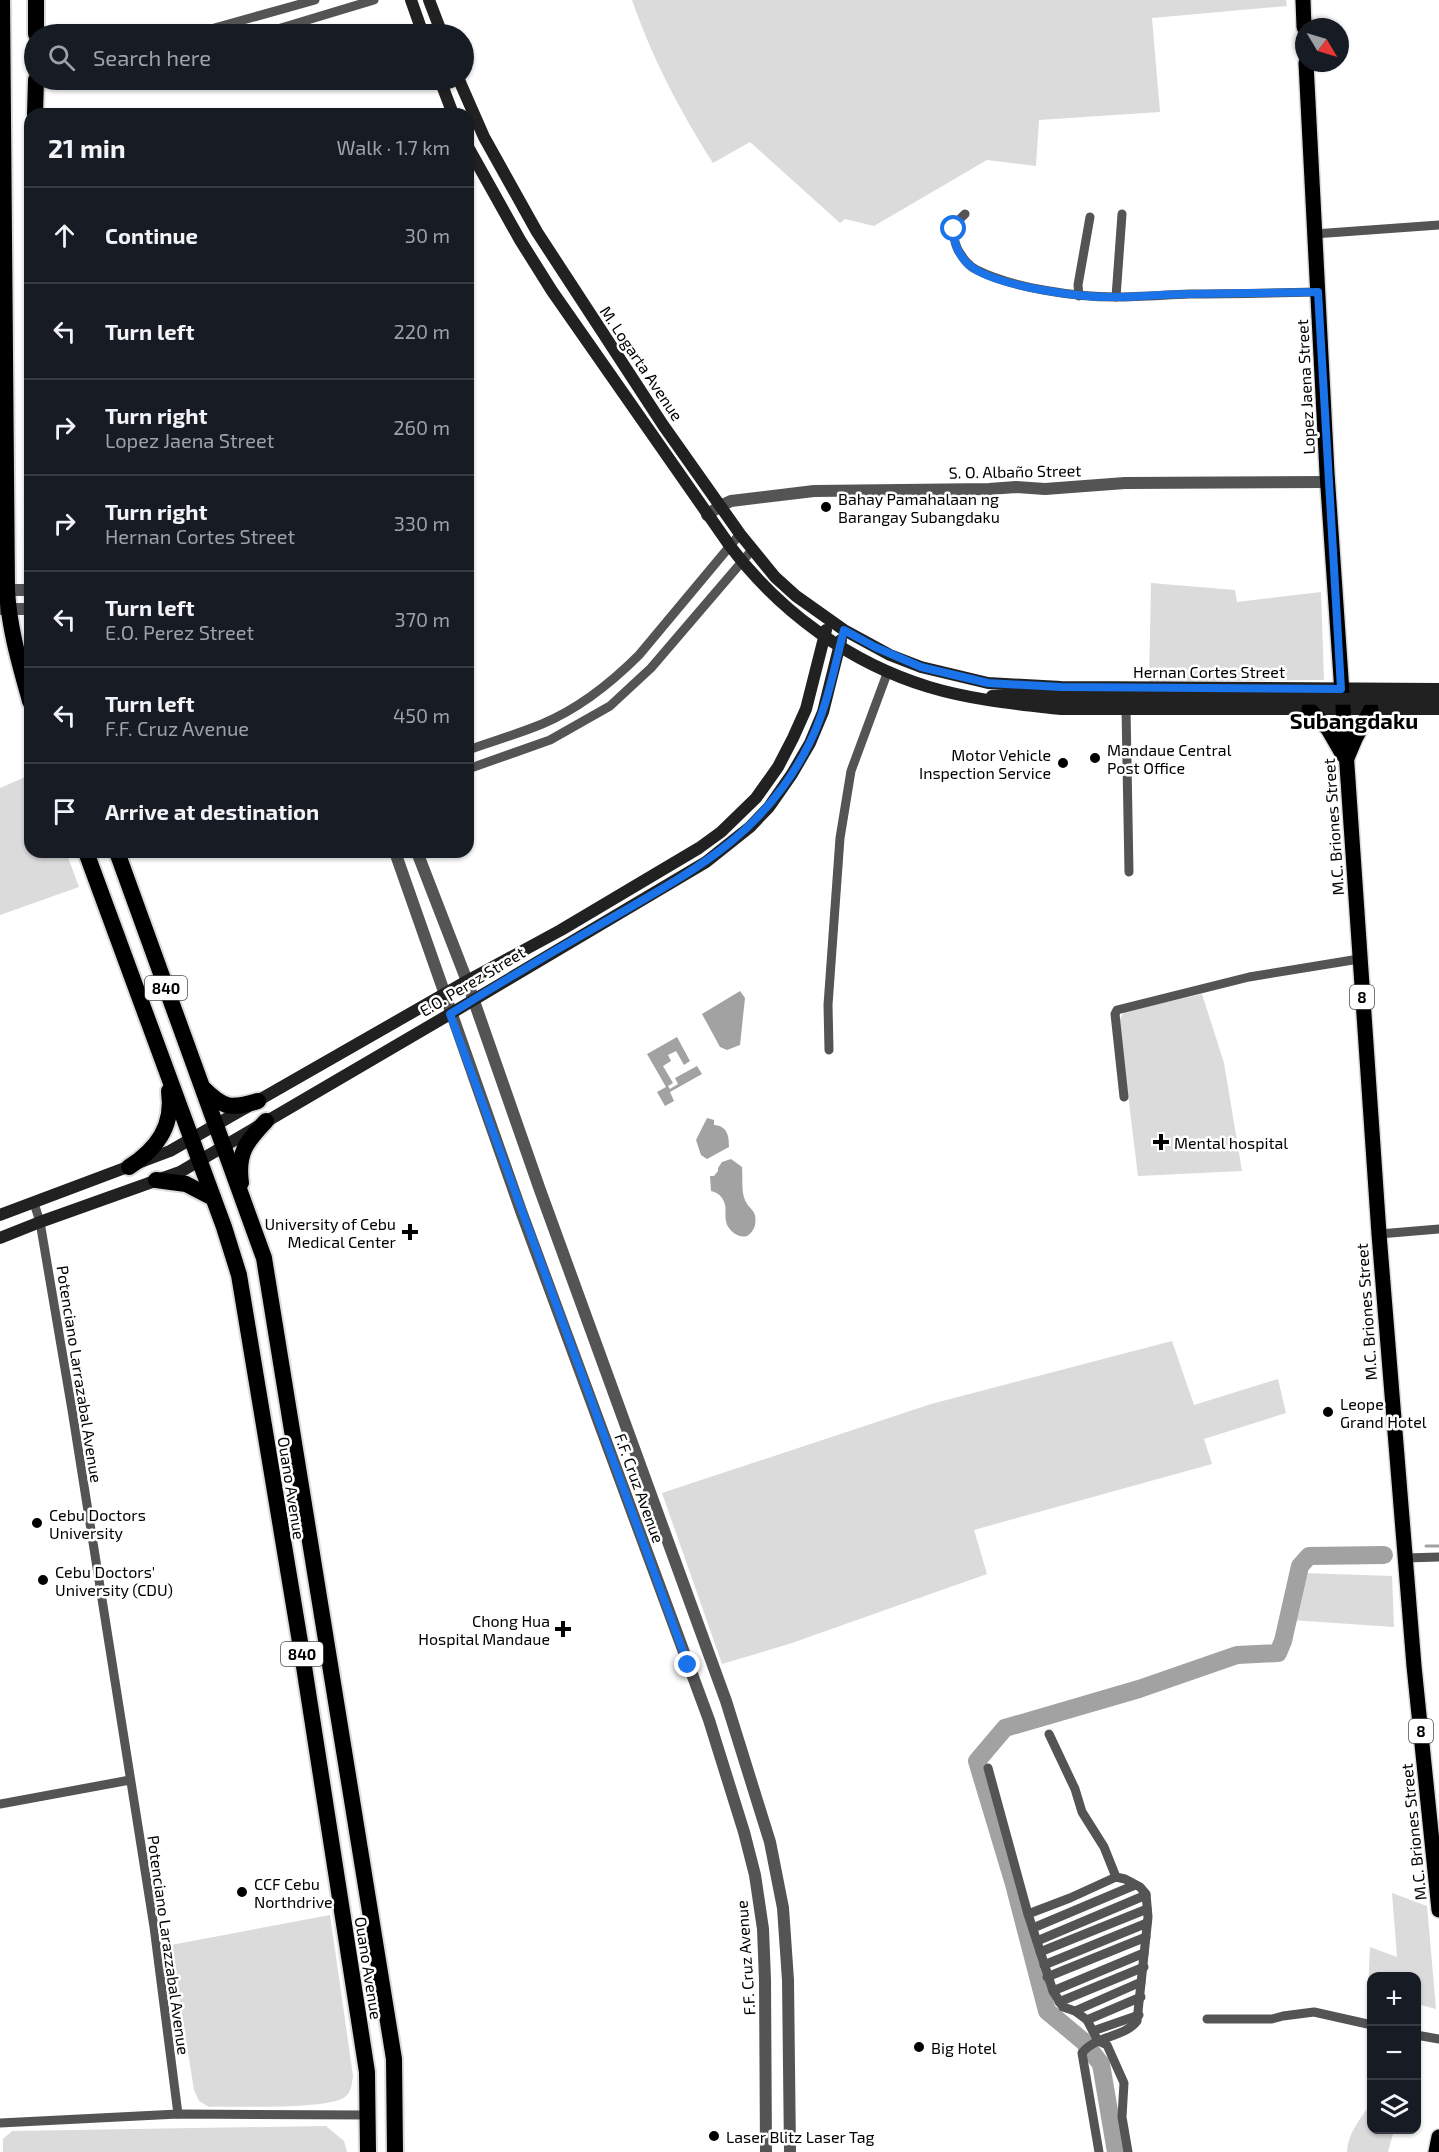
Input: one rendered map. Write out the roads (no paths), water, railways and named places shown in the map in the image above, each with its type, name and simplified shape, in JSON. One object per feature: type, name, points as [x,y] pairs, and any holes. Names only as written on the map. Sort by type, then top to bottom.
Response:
[{"type":"highway","points":[[2,0],[3,590],[4,609],[24,677]]},
{"type":"highway","points":[[36,0],[36,24]]},
{"type":"highway","points":[[35,108],[36,90]]},
{"type":"highway","points":[[0,630],[15,642]]},
{"type":"highway","name":"Ouano Avenue","points":[[88,858],[239,1275],[367,2072],[368,2152]]},
{"type":"highway","name":"Ouano Avenue","points":[[119,858],[264,1258],[394,2059],[396,2152]]},
{"type":"highway","points":[[129,1167],[152,1150],[166,1127],[170,1102],[166,1072]]},
{"type":"highway","points":[[201,1086],[226,1106],[235,1107],[258,1101]]},
{"type":"highway","points":[[243,1202],[241,1157],[247,1142],[266,1121]]},
{"type":"highway","points":[[156,1180],[186,1184],[213,1198]]},
{"type":"highway","points":[[281,1529],[307,1523]]},
{"type":"main road","points":[[411,0],[419,24]]},
{"type":"main road","points":[[429,0],[437,24]]},
{"type":"main road","points":[[1303,0],[1304,18]]},
{"type":"main road","name":"Lopez Jaena Street","points":[[1306,72],[1328,482],[1343,709]]},
{"type":"main road","points":[[444,90],[451,108]]},
{"type":"main road","name":"M. Logarta Avenue","points":[[463,90],[471,108]]},
{"type":"main road","name":"M. Logarta Avenue","points":[[474,114],[484,137],[559,269],[740,534],[775,577],[796,597],[844,630]]},
{"type":"main road","points":[[474,142],[484,137]]},
{"type":"main road","name":"M. Logarta Avenue","points":[[474,156],[520,240],[552,291],[730,546],[781,604],[840,647]]},
{"type":"main road","name":"E.O. Perez Street","points":[[0,1215],[170,1151],[467,981],[561,930],[721,832],[756,798],[778,767],[793,738],[806,709],[828,621]]},
{"type":"main road","name":"Hernan Cortes Street","points":[[844,630],[875,647],[921,667],[979,682],[1011,694]]},
{"type":"main road","name":"E.O. Perez Street","points":[[0,1238],[180,1172],[706,862],[750,827],[769,807],[787,782],[810,743],[823,712],[844,630]]},
{"type":"main road","name":"Hernan Cortes Street","points":[[840,647],[888,671],[928,687],[1004,703],[1061,709],[1439,710]]},
{"type":"main road","name":"Hernan Cortes Street","points":[[979,682],[1061,687],[1439,689]]},
{"type":"main road","name":"Hernan Cortes Street","points":[[976,698],[1011,694],[1061,698],[1439,699]]},
{"type":"main road","points":[[1309,709],[1328,729],[1346,760]]},
{"type":"main road","name":"M.C. Briones Street","points":[[1343,709],[1378,1234],[1405,1558],[1434,1809],[1439,1910]]},
{"type":"main road","points":[[1346,760],[1371,709]]},
{"type":"main road","points":[[664,868],[672,882]]},
{"type":"main road","points":[[1436,2152],[1439,2137]]},
{"type":"street","points":[[228,24],[315,0]]},
{"type":"street","points":[[296,24],[374,0]]},
{"type":"street","points":[[270,12],[274,24]]},
{"type":"street","points":[[965,214],[958,220],[953,237],[962,257],[975,270],[1010,282],[1079,296],[1318,292]]},
{"type":"street","points":[[1116,297],[1122,214]]},
{"type":"street","points":[[1079,296],[1078,285],[1090,217]]},
{"type":"street","points":[[1314,234],[1439,225]]},
{"type":"street","name":"S. O. Albaño Street","points":[[707,515],[731,501],[814,490],[1016,487],[1045,489],[1125,483],[1328,482]]},
{"type":"street","points":[[474,748],[543,724],[574,707],[625,669],[740,534]]},
{"type":"street","points":[[474,767],[550,740],[610,705],[651,668],[752,550]]},
{"type":"street","points":[[3,590],[24,590]]},
{"type":"street","points":[[4,609],[24,609]]},
{"type":"street","points":[[829,1050],[830,982],[840,838],[851,771],[888,671]]},
{"type":"street","points":[[1126,709],[1129,872]]},
{"type":"street","name":"F.F. Cruz Avenue","points":[[397,858],[443,995],[709,1720],[747,1843],[755,1875],[763,1929],[766,2152]]},
{"type":"street","name":"F.F. Cruz Avenue","points":[[419,858],[467,981],[540,1190],[723,1691],[770,1842],[783,1908],[788,1980],[790,2152]]},
{"type":"street","points":[[1124,1097],[1115,1014],[1118,1010],[1249,977],[1359,959]]},
{"type":"street","points":[[34,1203],[40,1222]]},
{"type":"street","name":"Potenciano Larrazabal Avenue","points":[[40,1222],[130,1780]]},
{"type":"street","points":[[1378,1234],[1439,1229]]},
{"type":"street","points":[[1405,1558],[1439,1557]]},
{"type":"street","points":[[1049,1734],[1075,1789],[1082,1812],[1104,1847],[1116,1877]]},
{"type":"street","points":[[988,1768],[1047,1977],[1063,2007],[1075,2011],[1087,2020],[1093,2031],[1092,2044],[1082,2058],[1099,2152]]},
{"type":"street","points":[[0,1804],[130,1780]]},
{"type":"street","name":"Potenciano Larazzabal Avenue","points":[[130,1780],[154,1927],[178,2114]]},
{"type":"street","points":[[1028,1914],[1116,1877],[1125,1878],[1146,1895],[1144,1967],[1137,2021],[1132,2028],[1092,2044]]},
{"type":"street","points":[[1033,1928],[1135,1885]]},
{"type":"street","points":[[1037,1941],[1146,1895]]},
{"type":"street","points":[[1070,1898],[1105,1968]]},
{"type":"street","points":[[1040,1952],[1147,1909]]},
{"type":"street","points":[[1044,1965],[1147,1923]]},
{"type":"street","points":[[1047,1977],[1146,1937]]},
{"type":"street","points":[[1053,1991],[1144,1953]]},
{"type":"street","points":[[1059,2002],[1144,1967]]},
{"type":"street","points":[[1075,2011],[1141,1982]]},
{"type":"street","points":[[1087,2020],[1141,1996]]},
{"type":"street","points":[[1207,2019],[1272,2019],[1314,2012],[1367,2024]]},
{"type":"street","points":[[1093,2031],[1138,2015]]},
{"type":"street","points":[[1421,2036],[1439,2040]]},
{"type":"street","points":[[1092,2044],[1107,2045],[1124,2083],[1122,2117],[1128,2152]]},
{"type":"street","points":[[0,2123],[178,2114],[368,2115]]},
{"type":"waterway","points":[[1426,1546],[1439,1546]]},
{"type":"waterway","points":[[1116,2152],[1101,2064],[1083,2041],[1047,2011],[1014,1884],[977,1761],[1005,1728],[1139,1689],[1237,1655],[1278,1653],[1283,1641],[1300,1566],[1309,1556],[1384,1555]]},
{"type":"place","name":"Bahay Pamahalaan ng Barangay Subangdaku","points":[[826,507]]},
{"type":"place","name":"Mandaue Central Post Office","points":[[1095,758]]},
{"type":"place","name":"Motor Vehicle Inspection Service","points":[[1063,763]]},
{"type":"place","name":"Mental hospital","points":[[1161,1142]]},
{"type":"place","name":"University of Cebu Medical Center","points":[[410,1232]]},
{"type":"place","name":"Leope Grand Hotel","points":[[1328,1412]]},
{"type":"place","name":"Cebu Doctors University","points":[[37,1523]]},
{"type":"place","name":"Cebu Doctors' University (CDU)","points":[[43,1580]]},
{"type":"place","name":"Chong Hua Hospital Mandaue","points":[[563,1629]]},
{"type":"place","name":"CCF Cebu Northdrive","points":[[242,1892]]},
{"type":"place","name":"Big Hotel","points":[[919,2047]]},
{"type":"place","name":"Laser Blitz Laser Tag","points":[[714,2136]]},
{"type":"district","name":"Subangdaku","points":[[1354,720]]}]
